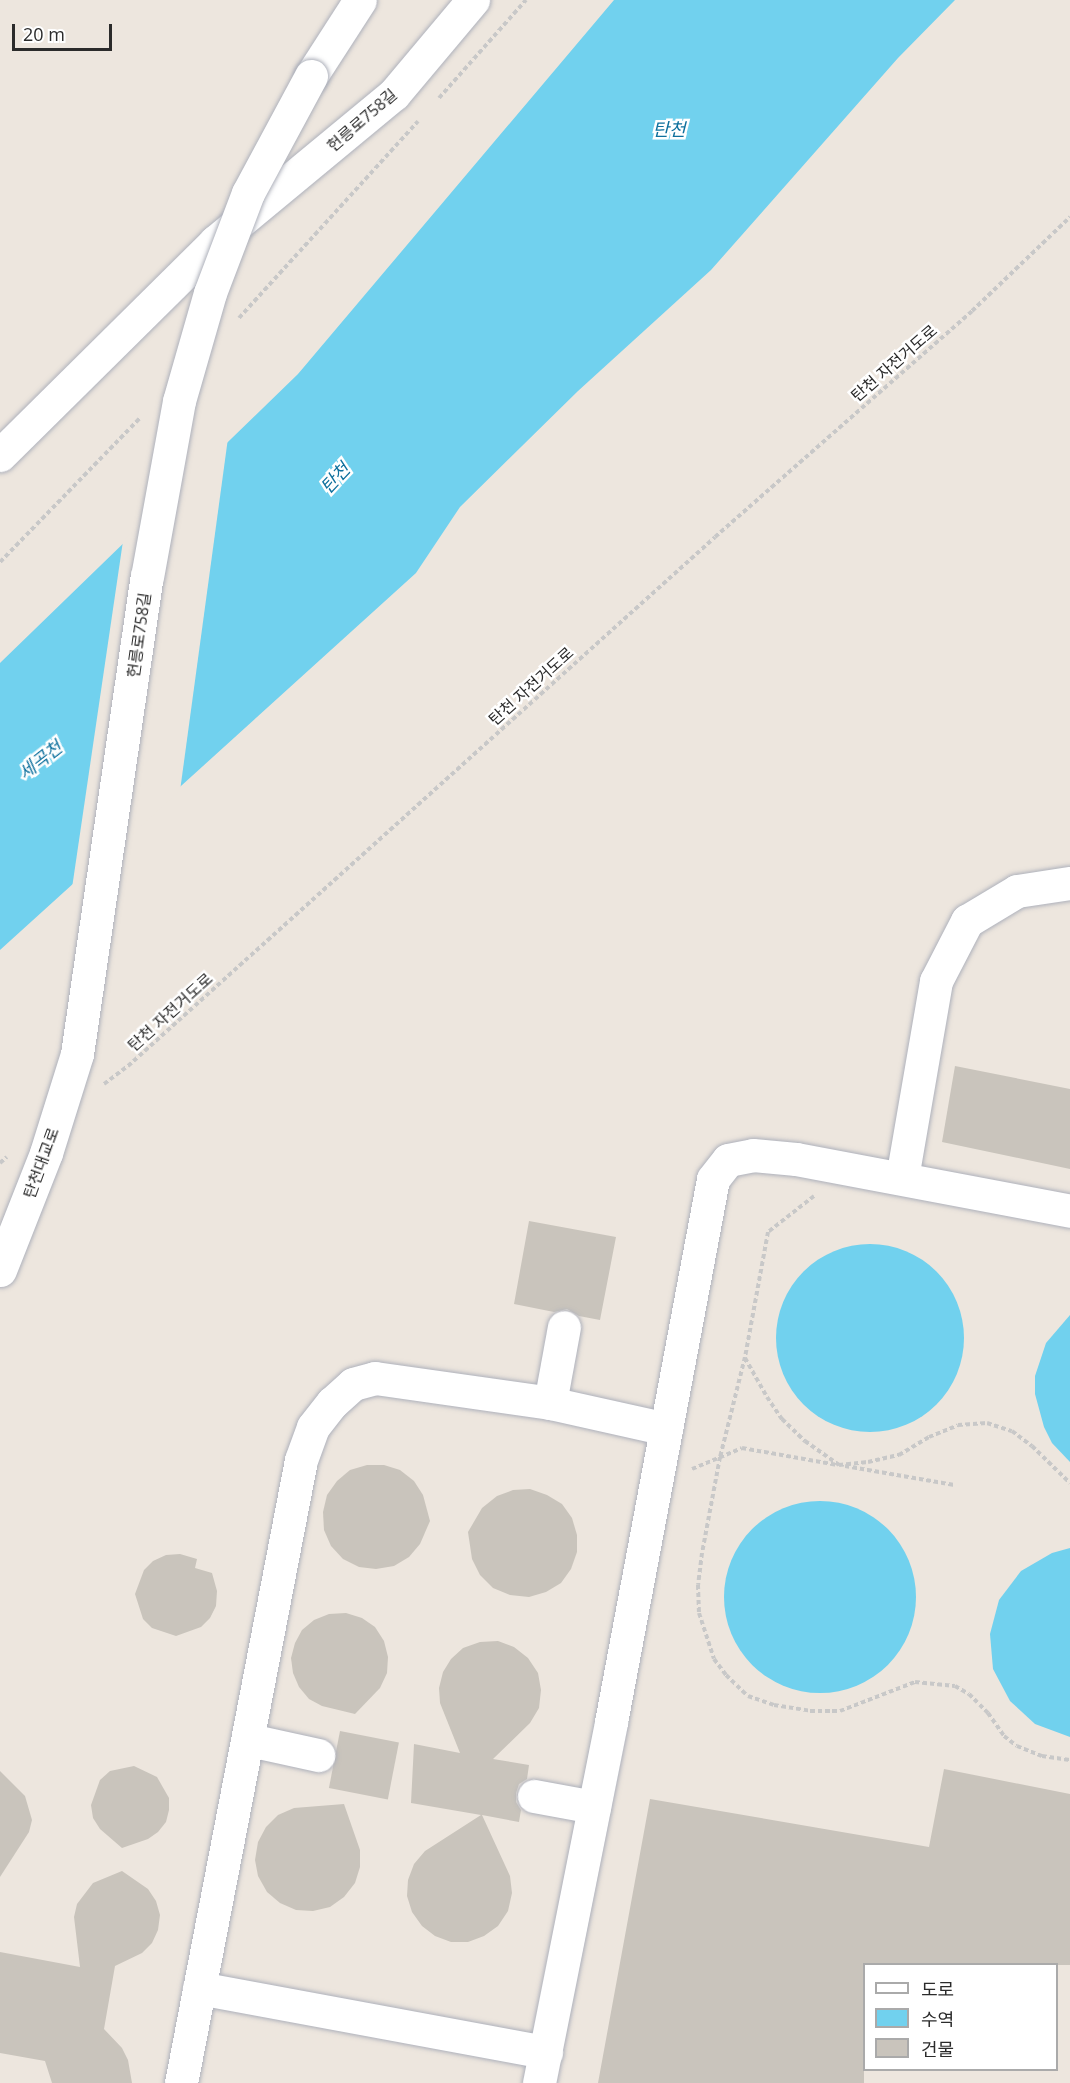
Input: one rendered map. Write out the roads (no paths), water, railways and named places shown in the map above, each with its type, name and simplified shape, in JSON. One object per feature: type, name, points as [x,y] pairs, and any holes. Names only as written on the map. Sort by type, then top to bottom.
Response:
[{"type":"street","name":"헌릉로758길","points":[[77,1054],[147,577],[179,401],[210,293],[248,194],[311,76],[360,0]]},
{"type":"street","name":"헌릉로758길","points":[[0,455],[215,242],[394,94],[473,0]]},
{"type":"street","points":[[902,1178],[936,981],[967,921],[1017,891],[1070,883]]},
{"type":"street","name":"탄천대교로","points":[[0,1270],[46,1153],[77,1054]]},
{"type":"street","points":[[199,1988],[543,2068],[712,1179],[728,1160],[753,1155],[795,1159],[1070,1211]]},
{"type":"street","points":[[550,1404],[564,1327]]},
{"type":"street","points":[[181,2083],[249,1740],[301,1460],[313,1427],[332,1403],[353,1384],[375,1377],[550,1404],[666,1429]]},
{"type":"street","points":[[249,1740],[318,1755]]},
{"type":"street","points":[[534,1796],[594,1807]]},
{"type":"water","name":"탄천","points":[[614,0],[955,0],[898,58],[711,270],[578,391],[460,507],[416,573],[0,950],[0,663],[298,374]]},
{"type":"water","points":[[861,1244],[879,1244],[906,1251],[937,1271],[957,1302],[964,1338],[957,1374],[937,1405],[906,1425],[879,1432],[861,1432],[826,1421],[810,1411],[797,1398],[780,1365],[776,1347],[776,1329],[787,1294],[797,1278],[810,1265],[843,1248]]},
{"type":"water","points":[[1070,1315],[1070,1462],[1052,1443],[1044,1427],[1035,1394],[1035,1376],[1046,1343]]},
{"type":"water","points":[[820,1501],[857,1508],[888,1529],[909,1560],[916,1597],[909,1634],[888,1665],[857,1686],[820,1693],[783,1686],[752,1665],[731,1634],[724,1597],[731,1560],[752,1529],[783,1508]]},
{"type":"water","points":[[1070,1548],[1070,1737],[1035,1724],[1010,1701],[993,1669],[990,1634],[999,1600],[1021,1571],[1052,1553]]},
{"type":"water label","name":"세곡천","points":[[40,760]]}]
